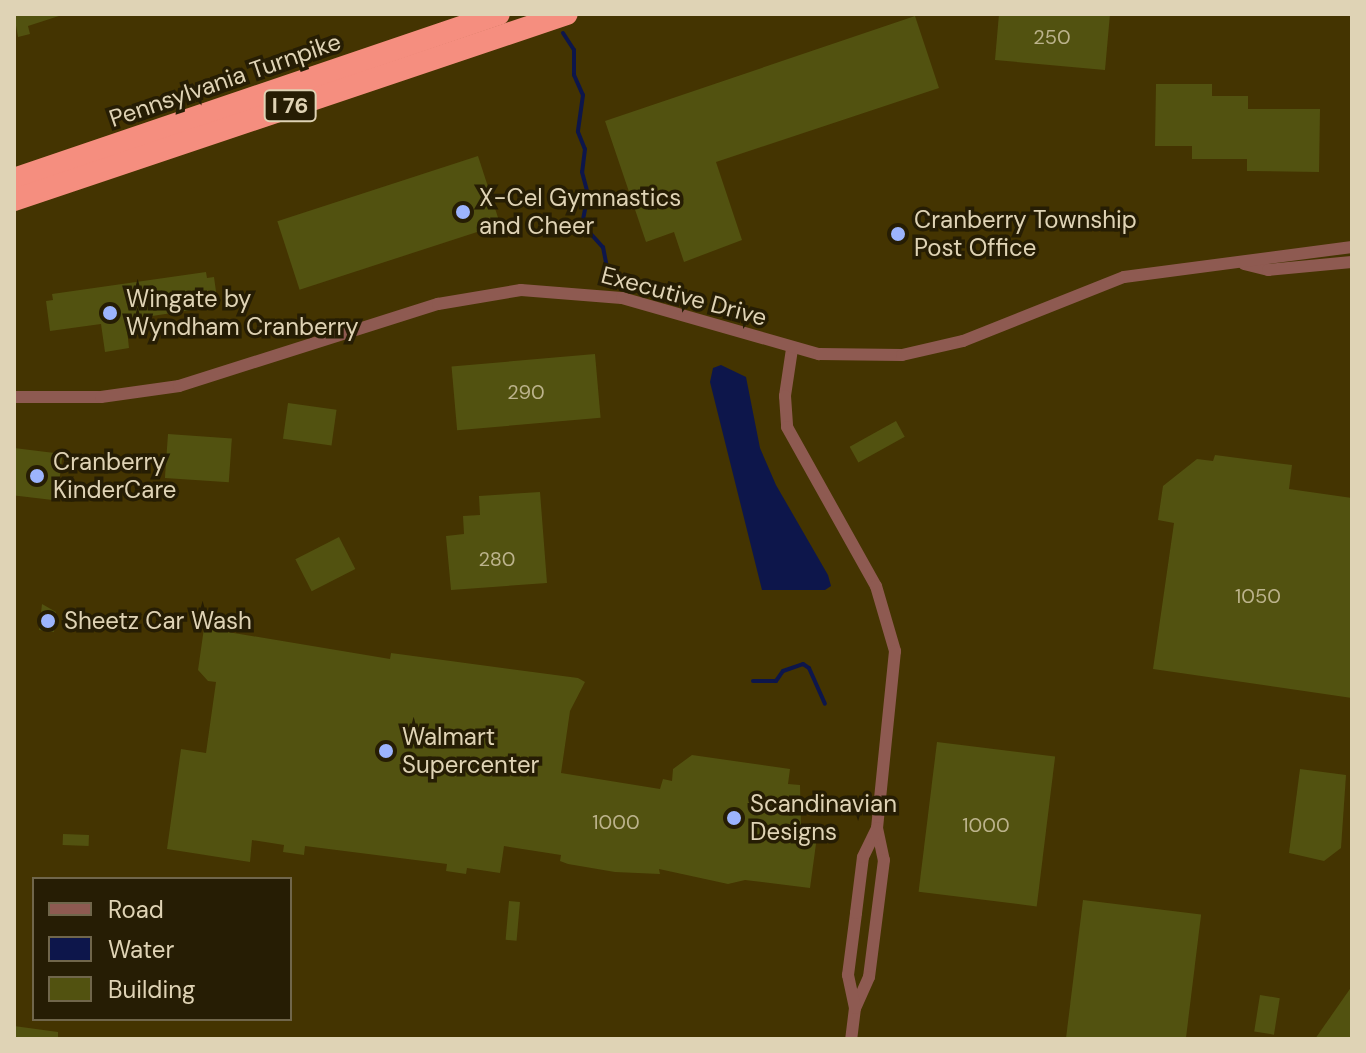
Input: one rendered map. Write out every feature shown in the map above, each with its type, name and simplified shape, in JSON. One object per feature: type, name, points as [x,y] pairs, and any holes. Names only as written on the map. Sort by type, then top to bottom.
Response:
[{"type":"highway","name":"Pennsylvania Turnpike","points":[[14,179],[499,14]]},
{"type":"highway","name":"Pennsylvania Turnpike","points":[[14,200],[567,14]]},
{"type":"street","name":"Executive Drive","points":[[14,397],[87,398],[179,386],[438,304],[521,290],[622,298],[792,349],[867,358],[916,353],[1001,327],[1124,277],[1244,264],[1268,255],[1352,247]]},
{"type":"street","name":"Executive Drive","points":[[1244,264],[1268,270],[1352,262]]},
{"type":"street","points":[[792,349],[785,396],[787,427],[868,569],[893,636],[894,698],[877,828],[882,875],[869,977],[855,1008],[851,1039]]},
{"type":"street","points":[[855,1008],[848,975],[863,857],[877,828]]},
{"type":"water","points":[[721,365],[746,377],[760,448],[776,485],[828,575],[831,586],[825,590],[762,590],[710,382],[713,368]]},
{"type":"building","points":[[14,14],[59,16],[28,26],[30,34],[18,37]]},
{"type":"building","points":[[999,14],[1110,14],[1105,70],[995,60]]},
{"type":"building","points":[[915,16],[939,88],[716,162],[742,240],[684,262],[674,232],[646,242],[605,121]]},
{"type":"building","points":[[1156,84],[1212,84],[1212,96],[1248,96],[1248,109],[1320,109],[1319,172],[1247,171],[1247,159],[1192,159],[1192,146],[1155,146]]},
{"type":"building","points":[[478,156],[500,224],[300,290],[277,221]]},
{"type":"building","name":"Wingate by Wyndham Cranberry","points":[[206,272],[207,278],[214,277],[218,306],[126,320],[129,348],[105,352],[101,324],[50,331],[46,301],[53,300],[52,294]]},
{"type":"building","points":[[595,354],[601,418],[457,430],[452,367]]},
{"type":"building","points":[[288,403],[337,410],[332,445],[283,439]]},
{"type":"building","points":[[896,421],[905,437],[858,462],[850,447]]},
{"type":"building","points":[[168,434],[232,438],[229,482],[165,478]]},
{"type":"building","points":[[14,448],[63,454],[57,501],[14,495]]},
{"type":"building","points":[[1215,455],[1292,465],[1289,489],[1352,498],[1352,698],[1153,669],[1174,523],[1158,520],[1163,486],[1197,459],[1213,461]]},
{"type":"building","points":[[540,492],[547,583],[451,590],[446,536],[464,534],[463,516],[480,515],[479,496]]},
{"type":"building","points":[[339,537],[355,569],[312,591],[295,559]]},
{"type":"building","name":"Sheetz Car Wash","points":[[42,604],[56,612],[54,632],[39,630]]},
{"type":"building","name":"Walmart Supercenter","points":[[204,628],[390,659],[391,653],[578,678],[585,682],[570,711],[561,773],[660,789],[663,779],[672,781],[673,769],[692,755],[790,769],[788,784],[800,785],[801,826],[818,829],[810,888],[745,880],[728,884],[659,869],[660,874],[615,872],[568,864],[560,861],[561,855],[504,846],[500,873],[467,868],[466,874],[446,871],[447,864],[305,846],[304,855],[283,852],[284,845],[252,840],[250,862],[167,849],[181,749],[206,753],[216,682],[208,681],[198,670]]},
{"type":"building","points":[[937,742],[1055,757],[1037,906],[919,892]]},
{"type":"building","points":[[1300,769],[1346,775],[1341,848],[1324,861],[1289,853]]},
{"type":"building","points":[[63,834],[89,835],[89,846],[63,845]]},
{"type":"building","points":[[1083,900],[1201,915],[1186,1039],[1066,1039]]},
{"type":"building","points":[[509,901],[520,902],[517,941],[506,940]]},
{"type":"building","points":[[1352,986],[1352,1039],[1315,1039]]},
{"type":"building","points":[[1260,995],[1280,998],[1274,1035],[1254,1032]]},
{"type":"building","points":[[14,1026],[58,1032],[58,1039],[14,1039]]},
{"type":"waterway","points":[[563,33],[574,50],[574,75],[583,95],[578,132],[585,149],[582,172],[588,194],[582,224],[603,247],[607,268]]},
{"type":"waterway","points":[[753,681],[776,681],[783,671],[803,664],[809,668],[825,704]]},
{"type":"place","name":"X-Cel Gymnastics and Cheer","points":[[463,212]]},
{"type":"place","name":"Cranberry Township Post Office","points":[[898,234]]},
{"type":"place","name":"Wingate by Wyndham Cranberry","points":[[110,313]]},
{"type":"place","name":"Cranberry KinderCare","points":[[37,476]]},
{"type":"place","name":"Sheetz Car Wash","points":[[48,621]]},
{"type":"place","name":"Walmart Supercenter","points":[[386,751]]},
{"type":"place","name":"Scandinavian Designs","points":[[734,818]]}]
